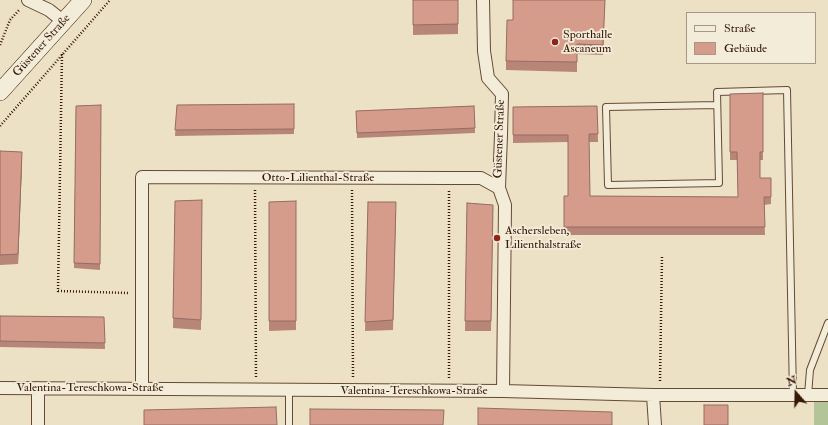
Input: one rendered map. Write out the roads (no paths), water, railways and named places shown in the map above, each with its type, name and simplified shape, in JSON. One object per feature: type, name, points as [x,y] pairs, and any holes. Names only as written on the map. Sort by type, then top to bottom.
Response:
[{"type":"main road","name":"Güstener Straße","points":[[0,92],[83,0]]},
{"type":"street","name":"Güstener Straße","points":[[483,0],[484,51],[488,78],[502,94],[502,135],[499,188]]},
{"type":"street","points":[[25,3],[49,10],[64,22]]},
{"type":"street","name":"Otto-Lilienthal-Straße","points":[[142,388],[142,177],[481,178],[499,188]]},
{"type":"street","points":[[499,188],[505,205],[503,391]]},
{"type":"street","name":"Valentina-Tereschkowa-Straße","points":[[0,388],[503,391],[653,395],[828,395]]},
{"type":"street","points":[[38,388],[38,425]]},
{"type":"street","points":[[653,395],[655,425]]},
{"type":"lane","points":[[717,105],[606,107],[608,185],[719,183],[717,92],[787,90],[793,395]]},
{"type":"lane","points":[[808,395],[810,370],[828,323]]},
{"type":"lane","points":[[289,390],[290,425]]},
{"type":"place","name":"Sporthalle Ascaneum","points":[[555,42]]},
{"type":"place","name":"Aschersleben, Lilienthalstraße","points":[[497,238]]}]
